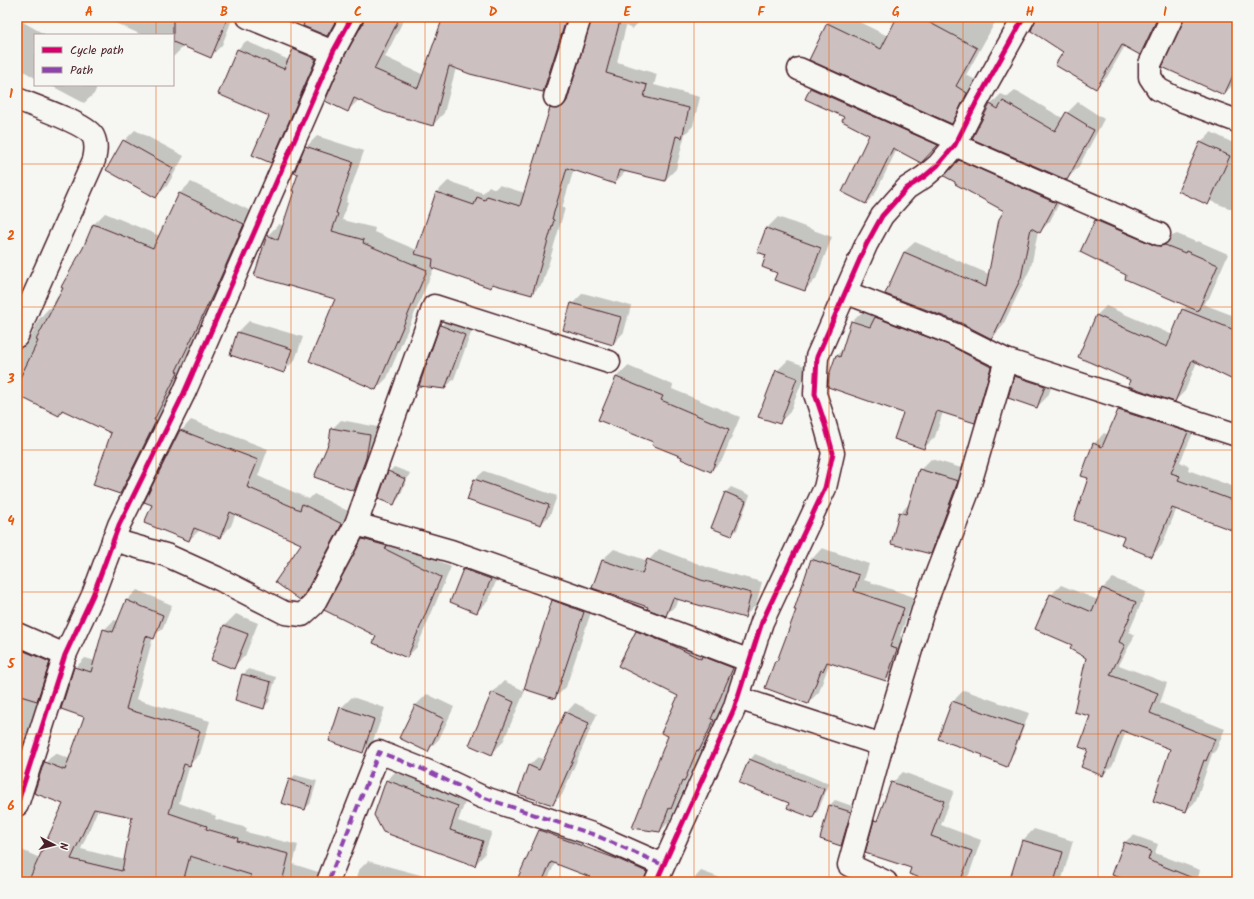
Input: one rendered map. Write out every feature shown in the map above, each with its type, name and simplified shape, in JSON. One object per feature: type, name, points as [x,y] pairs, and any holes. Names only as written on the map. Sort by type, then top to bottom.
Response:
[{"type":"street","points":[[248,17],[333,52]]},
{"type":"street","points":[[17,806],[24,758],[65,655],[93,595],[113,540],[184,393],[333,52],[352,17]]},
{"type":"street","points":[[555,97],[580,17]]},
{"type":"street","points":[[329,879],[379,752],[427,771],[482,797],[595,835],[660,873],[698,791],[738,698],[762,622],[825,488],[833,453],[815,394],[817,357],[866,245],[882,216],[907,188],[924,177],[938,165],[956,143],[976,103],[1024,17]]},
{"type":"street","points":[[1172,17],[1150,64],[1150,77],[1158,89],[1175,98],[1237,121]]},
{"type":"street","points":[[799,69],[956,143],[1159,234]]},
{"type":"street","points":[[17,99],[83,126],[92,134],[96,146],[94,160],[23,301],[17,336]]},
{"type":"street","points":[[845,292],[956,335],[1006,360],[1237,435]]},
{"type":"street","points":[[113,540],[174,559],[217,578],[285,613],[302,615],[314,605],[356,524],[434,306],[609,362]]},
{"type":"street","points":[[886,882],[849,865],[882,745],[924,607],[966,494],[1006,360]]},
{"type":"street","points":[[356,524],[451,551],[600,604],[750,662]]},
{"type":"street","points":[[17,634],[65,655]]},
{"type":"street","points":[[738,698],[882,745]]},
{"type":"building","points":[[173,17],[228,17],[211,58],[174,42]]},
{"type":"building","points":[[306,17],[338,17],[327,36],[303,26]]},
{"type":"building","points":[[364,17],[400,17],[374,69],[418,88],[443,17],[567,17],[543,92],[470,74],[449,66],[433,126],[384,112],[354,98],[348,112],[325,101],[344,57],[363,23]]},
{"type":"building","points":[[592,17],[621,17],[606,73],[647,85],[644,97],[689,108],[682,138],[676,136],[665,181],[619,170],[615,184],[567,168],[552,219],[554,220],[532,295],[492,284],[491,288],[432,268],[433,259],[415,254],[436,192],[474,205],[477,197],[485,200],[487,196],[520,206],[550,108],[558,109],[567,101]]},
{"type":"building","points":[[897,17],[919,17],[977,48],[956,86],[967,93],[952,124],[809,60],[827,23],[881,49]]},
{"type":"building","points":[[1036,17],[1158,17],[1140,55],[1122,45],[1096,89],[1055,65],[1063,52],[1031,31]]},
{"type":"building","points":[[1184,17],[1237,17],[1237,67],[1224,95],[1162,67]]},
{"type":"building","points":[[237,49],[284,69],[293,49],[316,59],[271,163],[252,155],[269,116],[218,94]]},
{"type":"building","points":[[810,88],[938,145],[921,163],[893,148],[866,204],[842,192],[869,135],[842,121],[844,117],[805,99]]},
{"type":"building","points":[[1003,101],[1055,131],[1066,112],[1094,130],[1067,180],[972,139],[990,104],[998,109]]},
{"type":"building","points":[[123,140],[173,168],[156,198],[106,170]]},
{"type":"building","points":[[1200,142],[1230,156],[1208,205],[1178,191]]},
{"type":"building","points":[[305,146],[353,162],[336,213],[338,214],[332,231],[364,240],[363,243],[427,270],[376,390],[309,361],[335,299],[254,276],[267,235],[278,240],[294,191],[292,191],[298,174],[294,173]]},
{"type":"building","points":[[959,160],[1056,203],[1040,233],[1031,228],[1021,278],[992,339],[961,323],[885,294],[904,252],[986,287],[999,219],[1004,211],[955,184],[955,182],[944,176]]},
{"type":"building","points":[[179,193],[244,224],[215,290],[176,371],[178,372],[154,420],[156,421],[120,494],[93,485],[111,433],[62,410],[59,416],[17,395],[17,384],[38,341],[36,340],[63,288],[61,287],[83,248],[93,224],[153,248]]},
{"type":"building","points":[[1095,220],[1154,245],[1165,245],[1185,253],[1186,251],[1218,265],[1198,311],[1125,279],[1126,275],[1080,252]]},
{"type":"building","points":[[766,228],[821,248],[805,291],[774,280],[777,273],[762,267],[766,255],[757,252]]},
{"type":"building","points":[[571,303],[621,317],[613,345],[563,330]]},
{"type":"building","points":[[1182,309],[1237,331],[1237,382],[1192,360],[1175,402],[1128,386],[1130,380],[1078,357],[1096,315],[1167,347]]},
{"type":"building","points":[[875,317],[951,346],[991,367],[975,423],[937,411],[924,449],[894,439],[903,413],[828,387],[829,375],[836,355],[840,357],[851,321],[870,327]]},
{"type":"building","points":[[440,325],[465,335],[445,389],[419,386]]},
{"type":"building","points":[[237,332],[292,349],[284,373],[230,355]]},
{"type":"building","points":[[776,370],[797,378],[780,424],[758,417]]},
{"type":"building","points":[[1014,376],[1045,386],[1037,408],[1008,398]]},
{"type":"building","points":[[616,377],[663,396],[661,400],[729,429],[711,472],[681,459],[682,457],[652,445],[653,442],[598,420]]},
{"type":"building","points":[[1118,410],[1188,432],[1171,473],[1180,476],[1178,480],[1237,502],[1237,532],[1172,508],[1152,557],[1121,544],[1124,537],[1074,520],[1088,478],[1081,476],[1093,443],[1102,447]]},
{"type":"building","points":[[331,428],[370,435],[366,458],[354,491],[314,477],[329,442]]},
{"type":"building","points":[[180,430],[258,460],[247,487],[300,510],[302,504],[342,524],[300,600],[275,582],[301,544],[230,512],[220,538],[194,528],[189,541],[144,523],[152,505],[144,502]]},
{"type":"building","points":[[919,469],[958,481],[931,554],[891,544],[899,512],[906,514]]},
{"type":"building","points":[[388,471],[405,479],[394,505],[378,499]]},
{"type":"building","points":[[474,479],[549,505],[541,525],[467,500]]},
{"type":"building","points":[[725,492],[746,501],[732,536],[711,528]]},
{"type":"building","points":[[362,539],[387,546],[385,549],[441,577],[407,658],[373,643],[376,636],[324,610]]},
{"type":"building","points":[[647,559],[701,580],[751,593],[745,618],[673,598],[666,616],[647,609],[648,607],[592,588],[602,560],[642,574]]},
{"type":"building","points":[[811,559],[859,575],[854,591],[904,608],[890,647],[897,649],[886,681],[827,662],[823,671],[821,670],[808,704],[765,688],[796,610],[794,610]]},
{"type":"building","points":[[463,569],[491,579],[477,613],[450,602]]},
{"type":"building","points":[[1102,588],[1136,602],[1119,642],[1125,645],[1110,675],[1158,693],[1150,713],[1215,739],[1206,761],[1204,760],[1186,812],[1153,801],[1170,749],[1121,730],[1103,776],[1081,767],[1088,750],[1079,747],[1090,716],[1074,712],[1086,658],[1070,649],[1072,645],[1035,629],[1050,594],[1092,612]]},
{"type":"building","points":[[126,600],[163,615],[154,639],[146,636],[126,709],[200,731],[190,766],[184,764],[169,813],[207,826],[206,829],[238,838],[237,841],[289,854],[282,882],[249,882],[251,875],[190,856],[183,882],[28,882],[63,804],[34,793],[44,762],[65,770],[84,717],[61,709],[74,667],[91,672],[103,629],[113,632]],"holes":[[[94,809],[132,817],[122,871],[71,859]]]},
{"type":"building","points":[[552,600],[584,612],[555,699],[524,689]]},
{"type":"building","points":[[224,625],[248,634],[234,669],[211,660]]},
{"type":"building","points":[[636,631],[672,645],[701,659],[702,656],[733,668],[711,719],[714,720],[699,751],[697,750],[684,782],[682,781],[671,809],[669,808],[660,832],[632,828],[668,736],[661,733],[678,696],[618,666]]},
{"type":"building","points":[[17,648],[50,662],[37,701],[17,695]]},
{"type":"building","points":[[242,674],[271,682],[264,709],[235,700]]},
{"type":"building","points":[[492,692],[514,702],[492,755],[469,745]]},
{"type":"building","points":[[952,701],[1023,726],[1007,767],[982,757],[983,755],[938,739]]},
{"type":"building","points":[[415,705],[444,719],[428,752],[399,738]]},
{"type":"building","points":[[340,707],[374,719],[363,753],[329,741]]},
{"type":"building","points":[[565,712],[589,723],[553,805],[518,794],[528,765],[539,770]]},
{"type":"building","points":[[749,759],[824,789],[813,818],[787,808],[789,803],[739,783]]},
{"type":"building","points":[[289,779],[312,787],[305,810],[281,803]]},
{"type":"building","points":[[386,780],[458,806],[450,830],[483,841],[475,866],[383,832],[374,815]]},
{"type":"building","points":[[891,782],[944,801],[931,836],[972,851],[960,882],[932,882],[909,874],[911,868],[865,853],[874,820],[877,821]]},
{"type":"building","points":[[829,805],[851,812],[841,846],[820,839]]},
{"type":"building","points":[[539,830],[620,860],[647,872],[644,882],[588,882],[590,877],[551,862],[542,882],[516,882]]},
{"type":"building","points":[[1022,840],[1063,852],[1054,882],[1009,882]]},
{"type":"building","points":[[1124,842],[1151,851],[1148,860],[1200,881],[1133,882],[1112,875]]},
{"type":"marked path","points":[[329,879],[379,752],[427,771],[482,797],[595,835],[663,865]]},
{"type":"cycle path","points":[[17,805],[65,655],[93,595],[119,525],[184,393],[333,52],[352,17]]},
{"type":"cycle path","points":[[656,882],[734,709],[762,622],[825,488],[833,453],[815,394],[817,357],[866,245],[882,216],[907,188],[924,177],[938,165],[955,145],[976,103],[1024,17]]}]
